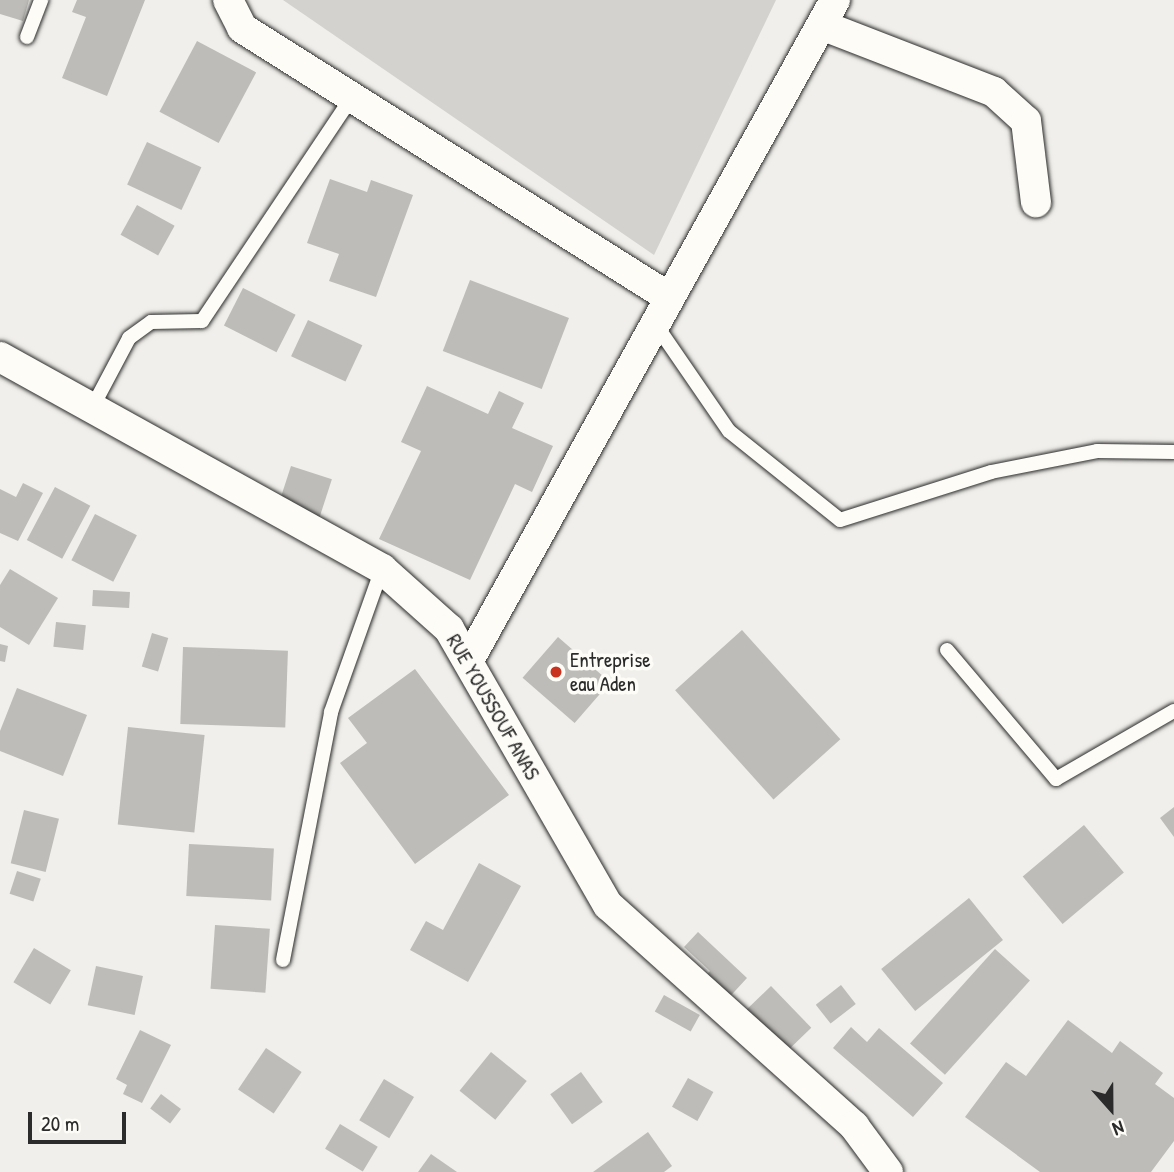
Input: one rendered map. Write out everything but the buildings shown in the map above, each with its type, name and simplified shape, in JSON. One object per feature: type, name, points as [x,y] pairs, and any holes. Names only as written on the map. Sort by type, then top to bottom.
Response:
[{"type":"street","points":[[228,0],[242,28],[352,97],[660,308]]},
{"type":"street","points":[[469,660],[660,308],[830,13],[994,92],[1026,121],[1036,202]]},
{"type":"street","name":"RUE YOUSSOUF ANAS","points":[[0,357],[382,569],[449,629],[608,905],[854,1126],[888,1172]]},
{"type":"lane","points":[[27,37],[41,0]]},
{"type":"lane","points":[[92,408],[129,338],[151,322],[202,321],[352,97]]},
{"type":"lane","points":[[660,308],[729,431],[840,520],[990,472],[1070,456],[1174,452]]},
{"type":"lane","points":[[283,960],[331,712],[382,569]]},
{"type":"lane","points":[[947,650],[1056,779],[1174,711]]},
{"type":"shaded area","points":[[283,0],[776,0],[654,255]]},
{"type":"place","name":"Entreprise eau Aden","points":[[556,672]]}]
